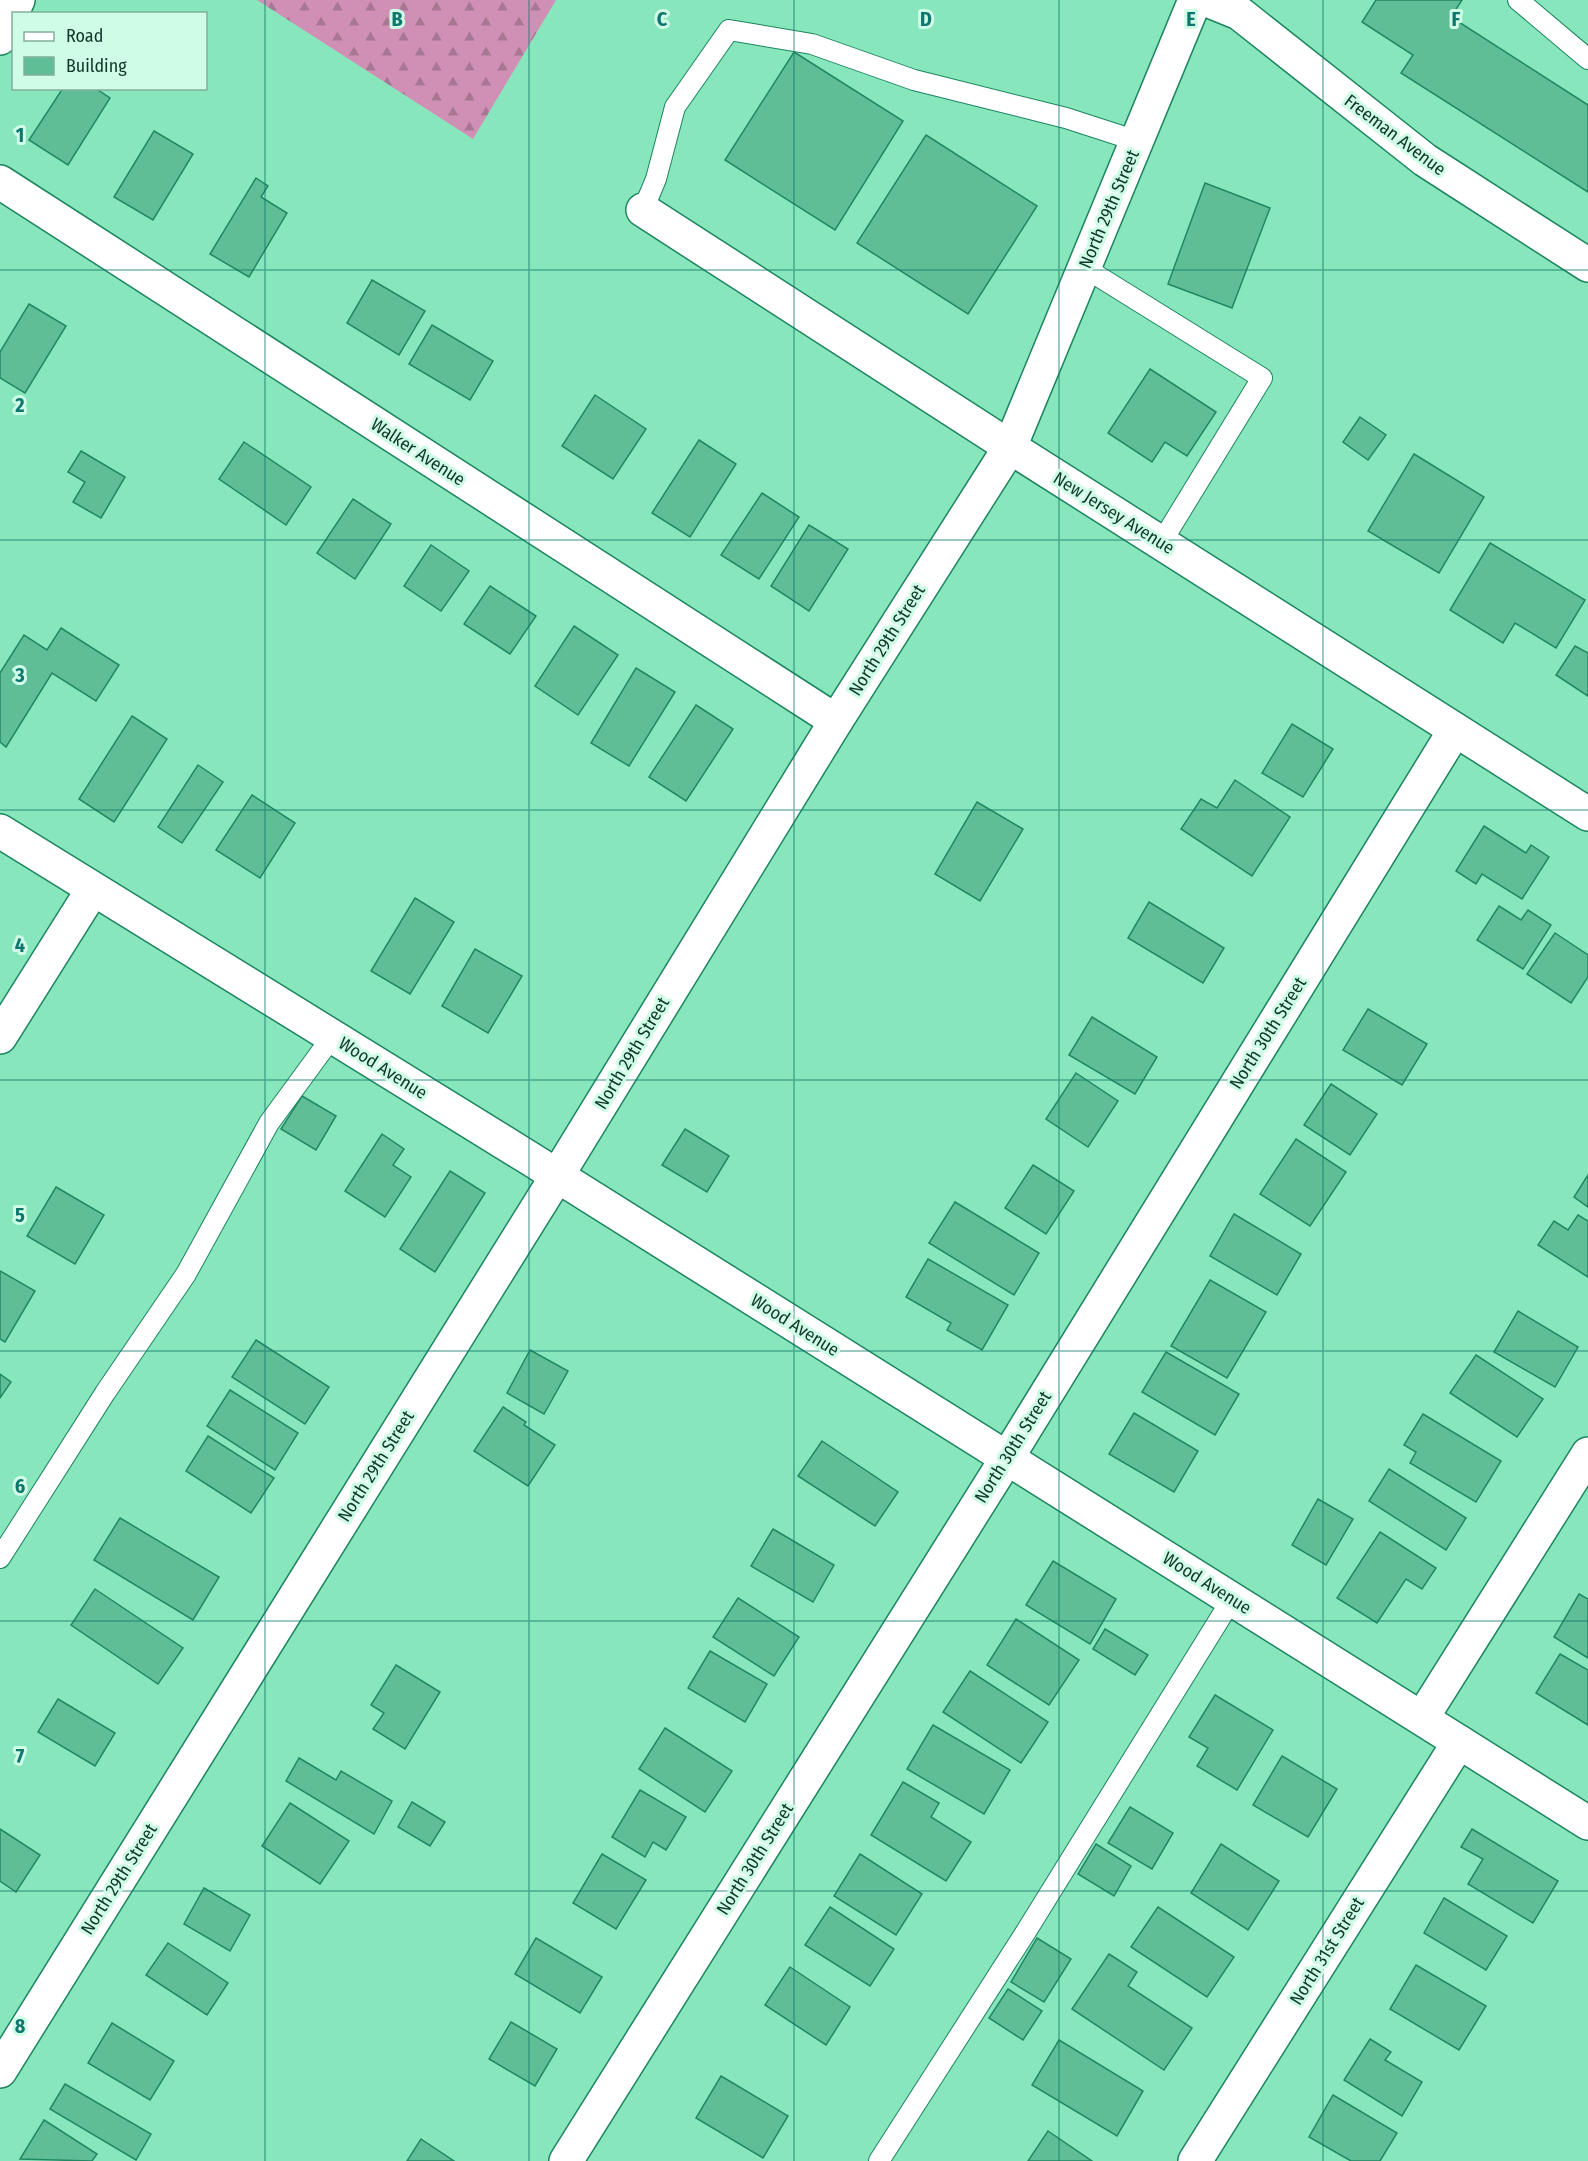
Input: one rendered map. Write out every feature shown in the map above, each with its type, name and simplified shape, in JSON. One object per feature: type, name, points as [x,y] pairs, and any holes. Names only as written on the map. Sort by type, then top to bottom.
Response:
[{"type":"street","name":"North 29th Street","points":[[0,2071],[557,1176],[836,721],[1010,447],[1195,0]]},
{"type":"street","name":"Freeman Avenue","points":[[1207,0],[1239,13],[1425,160],[1588,265]]},
{"type":"street","points":[[0,38],[12,13]]},
{"type":"street","name":"Walker Avenue","points":[[0,182],[836,721]]},
{"type":"street","name":"New Jersey Avenue","points":[[643,210],[1010,447],[1588,814]]},
{"type":"street","name":"North 30th Street","points":[[566,2161],[1007,1458],[1455,730]]},
{"type":"street","name":"Wood Avenue","points":[[0,831],[557,1176],[1588,1823]]},
{"type":"street","points":[[0,1037],[93,889]]},
{"type":"street","points":[[1422,1718],[1588,1454]]},
{"type":"street","name":"North 31st Street","points":[[1195,2161],[1459,1742]]},
{"type":"lane","points":[[1518,0],[1588,59]]},
{"type":"lane","points":[[643,210],[656,179],[675,107],[729,30],[812,44],[914,80],[1066,118],[1137,141]]},
{"type":"lane","points":[[1085,268],[1262,378],[1161,543]]},
{"type":"lane","points":[[0,1558],[105,1393],[186,1274],[268,1123],[332,1037]]},
{"type":"lane","points":[[879,2161],[1027,1930],[1232,1599]]},
{"type":"green space","points":[[257,0],[556,0],[473,139]]},
{"type":"building","points":[[1376,0],[1462,0],[1451,17],[1588,105],[1588,192],[1401,73],[1413,55],[1362,22]]},
{"type":"building","points":[[794,52],[903,121],[835,230],[725,160]]},
{"type":"building","points":[[62,90],[98,90],[110,98],[68,165],[29,140]]},
{"type":"building","points":[[154,131],[193,154],[153,220],[114,197]]},
{"type":"building","points":[[926,135],[1037,206],[968,314],[857,243]]},
{"type":"building","points":[[256,178],[268,186],[261,197],[287,213],[249,277],[210,254]]},
{"type":"building","points":[[1205,183],[1270,208],[1232,308],[1168,284]]},
{"type":"building","points":[[372,280],[425,311],[399,355],[347,323]]},
{"type":"building","points":[[29,304],[66,326],[25,393],[0,378],[0,352]]},
{"type":"building","points":[[432,325],[493,361],[470,400],[409,364]]},
{"type":"building","points":[[1150,369],[1216,412],[1187,456],[1165,442],[1152,462],[1108,433]]},
{"type":"building","points":[[595,395],[646,429],[613,479],[562,446]]},
{"type":"building","points":[[1360,417],[1386,435],[1368,460],[1343,442]]},
{"type":"building","points":[[699,440],[736,464],[690,537],[652,513]]},
{"type":"building","points":[[244,442],[311,487],[286,525],[219,479]]},
{"type":"building","points":[[81,451],[125,477],[101,518],[73,502],[85,482],[68,472]]},
{"type":"building","points":[[1414,454],[1484,497],[1439,573],[1368,531]]},
{"type":"building","points":[[762,493],[799,517],[759,579],[721,555]]},
{"type":"building","points":[[353,499],[391,524],[355,579],[317,553]]},
{"type":"building","points":[[809,525],[848,549],[809,611],[771,586]]},
{"type":"building","points":[[1490,543],[1585,600],[1556,648],[1515,623],[1503,643],[1450,610]]},
{"type":"building","points":[[431,545],[469,571],[441,611],[404,586]]},
{"type":"building","points":[[490,586],[536,616],[510,654],[464,624]]},
{"type":"building","points":[[574,626],[618,655],[578,715],[535,686]]},
{"type":"building","points":[[61,628],[119,665],[96,701],[52,673],[6,747],[0,742],[0,673],[24,635],[47,650]]},
{"type":"building","points":[[1575,646],[1588,653],[1588,696],[1556,675]]},
{"type":"building","points":[[636,668],[675,692],[629,766],[591,743]]},
{"type":"building","points":[[696,705],[733,729],[686,801],[649,777]]},
{"type":"building","points":[[132,716],[167,739],[114,822],[79,799]]},
{"type":"building","points":[[1292,724],[1333,749],[1303,797],[1262,773]]},
{"type":"building","points":[[198,765],[223,782],[182,843],[158,827]]},
{"type":"building","points":[[1235,780],[1290,817],[1252,876],[1181,829],[1201,799],[1217,808]]},
{"type":"building","points":[[252,795],[295,823],[260,878],[216,850]]},
{"type":"building","points":[[977,802],[1023,829],[980,901],[935,874]]},
{"type":"building","points":[[1484,826],[1526,853],[1531,845],[1549,857],[1522,899],[1482,874],[1476,884],[1456,871]]},
{"type":"building","points":[[415,898],[454,922],[410,994],[371,971]]},
{"type":"building","points":[[1149,902],[1224,948],[1203,983],[1128,938]]},
{"type":"building","points":[[1499,906],[1521,920],[1528,910],[1551,925],[1523,969],[1477,940]]},
{"type":"building","points":[[1555,933],[1588,955],[1588,977],[1571,1003],[1527,974]]},
{"type":"building","points":[[475,949],[522,976],[488,1033],[442,1006]]},
{"type":"building","points":[[1368,1009],[1427,1044],[1402,1085],[1343,1050]]},
{"type":"building","points":[[1092,1017],[1157,1057],[1135,1094],[1069,1055]]},
{"type":"building","points":[[1076,1073],[1118,1101],[1088,1147],[1046,1119]]},
{"type":"building","points":[[1331,1084],[1377,1114],[1350,1155],[1304,1125]]},
{"type":"building","points":[[302,1096],[336,1116],[316,1150],[281,1129]]},
{"type":"building","points":[[685,1129],[729,1156],[707,1192],[662,1165]]},
{"type":"building","points":[[382,1134],[404,1149],[393,1165],[411,1177],[385,1217],[345,1191]]},
{"type":"building","points":[[1296,1139],[1346,1172],[1310,1226],[1260,1194]]},
{"type":"building","points":[[1033,1165],[1074,1191],[1046,1234],[1005,1208]]},
{"type":"building","points":[[450,1171],[485,1193],[435,1272],[400,1249]]},
{"type":"building","points":[[1588,1175],[1588,1207],[1574,1197]]},
{"type":"building","points":[[56,1187],[104,1215],[75,1264],[27,1236]]},
{"type":"building","points":[[955,1202],[1039,1253],[1014,1295],[929,1243]]},
{"type":"building","points":[[1234,1214],[1301,1254],[1277,1295],[1210,1256]]},
{"type":"building","points":[[1578,1215],[1588,1221],[1588,1277],[1538,1245],[1554,1221],[1568,1230]]},
{"type":"building","points":[[928,1259],[1008,1305],[982,1350],[947,1330],[951,1323],[906,1297]]},
{"type":"building","points":[[0,1271],[35,1291],[5,1342],[0,1339]]},
{"type":"building","points":[[1210,1280],[1266,1312],[1227,1378],[1171,1346]]},
{"type":"building","points":[[1518,1311],[1578,1347],[1555,1387],[1494,1352]]},
{"type":"building","points":[[256,1340],[329,1387],[305,1424],[232,1377]]},
{"type":"building","points":[[530,1350],[568,1371],[544,1414],[507,1393]]},
{"type":"building","points":[[1166,1352],[1239,1394],[1215,1435],[1142,1392]]},
{"type":"building","points":[[1476,1355],[1543,1399],[1517,1437],[1450,1393]]},
{"type":"building","points":[[0,1374],[11,1382],[0,1398]]},
{"type":"building","points":[[230,1390],[298,1433],[275,1470],[207,1426]]},
{"type":"building","points":[[503,1407],[526,1422],[524,1425],[555,1445],[528,1486],[474,1451]]},
{"type":"building","points":[[1134,1413],[1198,1451],[1174,1492],[1109,1454]]},
{"type":"building","points":[[1423,1414],[1501,1461],[1476,1502],[1410,1463],[1416,1452],[1404,1445]]},
{"type":"building","points":[[208,1436],[274,1478],[251,1513],[186,1471]]},
{"type":"building","points":[[822,1441],[898,1492],[875,1526],[798,1476]]},
{"type":"building","points":[[1389,1469],[1466,1518],[1446,1550],[1369,1501]]},
{"type":"building","points":[[1318,1499],[1353,1519],[1326,1565],[1292,1545]]},
{"type":"building","points":[[120,1518],[219,1577],[193,1620],[94,1560]]},
{"type":"building","points":[[773,1529],[834,1565],[813,1602],[751,1566]]},
{"type":"building","points":[[1380,1532],[1436,1568],[1422,1589],[1406,1579],[1377,1623],[1337,1598]]},
{"type":"building","points":[[1053,1561],[1116,1599],[1090,1644],[1026,1605]]},
{"type":"building","points":[[95,1589],[183,1648],[158,1684],[71,1625]]},
{"type":"building","points":[[1579,1594],[1588,1599],[1588,1658],[1554,1637]]},
{"type":"building","points":[[738,1598],[799,1637],[774,1676],[713,1637]]},
{"type":"building","points":[[1016,1619],[1079,1660],[1049,1705],[987,1665]]},
{"type":"building","points":[[1105,1629],[1148,1655],[1135,1675],[1093,1649]]},
{"type":"building","points":[[710,1651],[767,1684],[745,1722],[688,1688]]},
{"type":"building","points":[[1560,1654],[1588,1670],[1588,1725],[1536,1693]]},
{"type":"building","points":[[396,1665],[440,1692],[405,1749],[373,1729],[384,1713],[371,1705]]},
{"type":"building","points":[[970,1671],[1048,1722],[1021,1763],[943,1712]]},
{"type":"building","points":[[1215,1695],[1273,1730],[1237,1790],[1197,1766],[1208,1748],[1189,1737]]},
{"type":"building","points":[[58,1699],[115,1733],[95,1766],[38,1732]]},
{"type":"building","points":[[933,1725],[1010,1770],[984,1814],[907,1769]]},
{"type":"building","points":[[665,1728],[732,1771],[705,1812],[639,1769]]},
{"type":"building","points":[[1282,1756],[1337,1789],[1308,1837],[1253,1805]]},
{"type":"building","points":[[299,1758],[336,1780],[341,1771],[392,1801],[374,1834],[286,1781]]},
{"type":"building","points":[[903,1782],[939,1803],[931,1817],[971,1842],[946,1881],[871,1835]]},
{"type":"building","points":[[640,1790],[686,1817],[666,1850],[653,1842],[645,1857],[612,1837]]},
{"type":"building","points":[[412,1802],[445,1822],[430,1846],[398,1827]]},
{"type":"building","points":[[290,1803],[349,1841],[320,1884],[262,1846]]},
{"type":"building","points":[[1130,1807],[1173,1833],[1152,1869],[1108,1843]]},
{"type":"building","points":[[0,1829],[40,1855],[16,1892],[0,1881]]},
{"type":"building","points":[[1472,1829],[1558,1881],[1533,1923],[1468,1884],[1483,1859],[1461,1847]]},
{"type":"building","points":[[1096,1844],[1131,1866],[1114,1896],[1078,1874]]},
{"type":"building","points":[[1221,1844],[1279,1881],[1248,1930],[1191,1893]]},
{"type":"building","points":[[602,1854],[646,1880],[616,1929],[573,1903]]},
{"type":"building","points":[[860,1854],[922,1894],[896,1935],[834,1896]]},
{"type":"building","points":[[204,1888],[250,1915],[230,1951],[184,1924]]},
{"type":"building","points":[[1444,1898],[1507,1936],[1486,1970],[1424,1933]]},
{"type":"building","points":[[830,1907],[894,1949],[870,1986],[805,1945]]},
{"type":"building","points":[[1158,1907],[1234,1957],[1207,1997],[1131,1947]]},
{"type":"building","points":[[536,1938],[602,1977],[580,2013],[515,1974]]},
{"type":"building","points":[[1037,1938],[1071,1959],[1044,2002],[1011,1982]]},
{"type":"building","points":[[168,1943],[228,1983],[207,2015],[146,1975]]},
{"type":"building","points":[[1109,1954],[1137,1972],[1128,1986],[1192,2028],[1164,2070],[1072,2009]]},
{"type":"building","points":[[1416,1965],[1486,2006],[1459,2050],[1390,2009]]},
{"type":"building","points":[[790,1967],[850,2007],[826,2045],[765,2005]]},
{"type":"building","points":[[1008,1989],[1042,2011],[1023,2040],[989,2018]]},
{"type":"building","points":[[511,2022],[557,2049],[535,2086],[489,2059]]},
{"type":"building","points":[[112,2023],[174,2061],[150,2100],[88,2063]]},
{"type":"building","points":[[1370,2039],[1391,2052],[1385,2060],[1422,2082],[1402,2116],[1344,2080]]},
{"type":"building","points":[[1059,2040],[1143,2091],[1117,2136],[1032,2085]]},
{"type":"building","points":[[721,2076],[788,2116],[763,2158],[696,2118]]},
{"type":"building","points":[[65,2084],[151,2134],[136,2160],[50,2109]]},
{"type":"building","points":[[1333,2095],[1397,2133],[1380,2161],[1351,2161],[1309,2137]]},
{"type":"building","points":[[44,2120],[97,2154],[92,2161],[20,2159]]},
{"type":"building","points":[[1048,2131],[1092,2161],[1028,2161]]},
{"type":"building","points":[[421,2139],[454,2161],[407,2161]]}]
